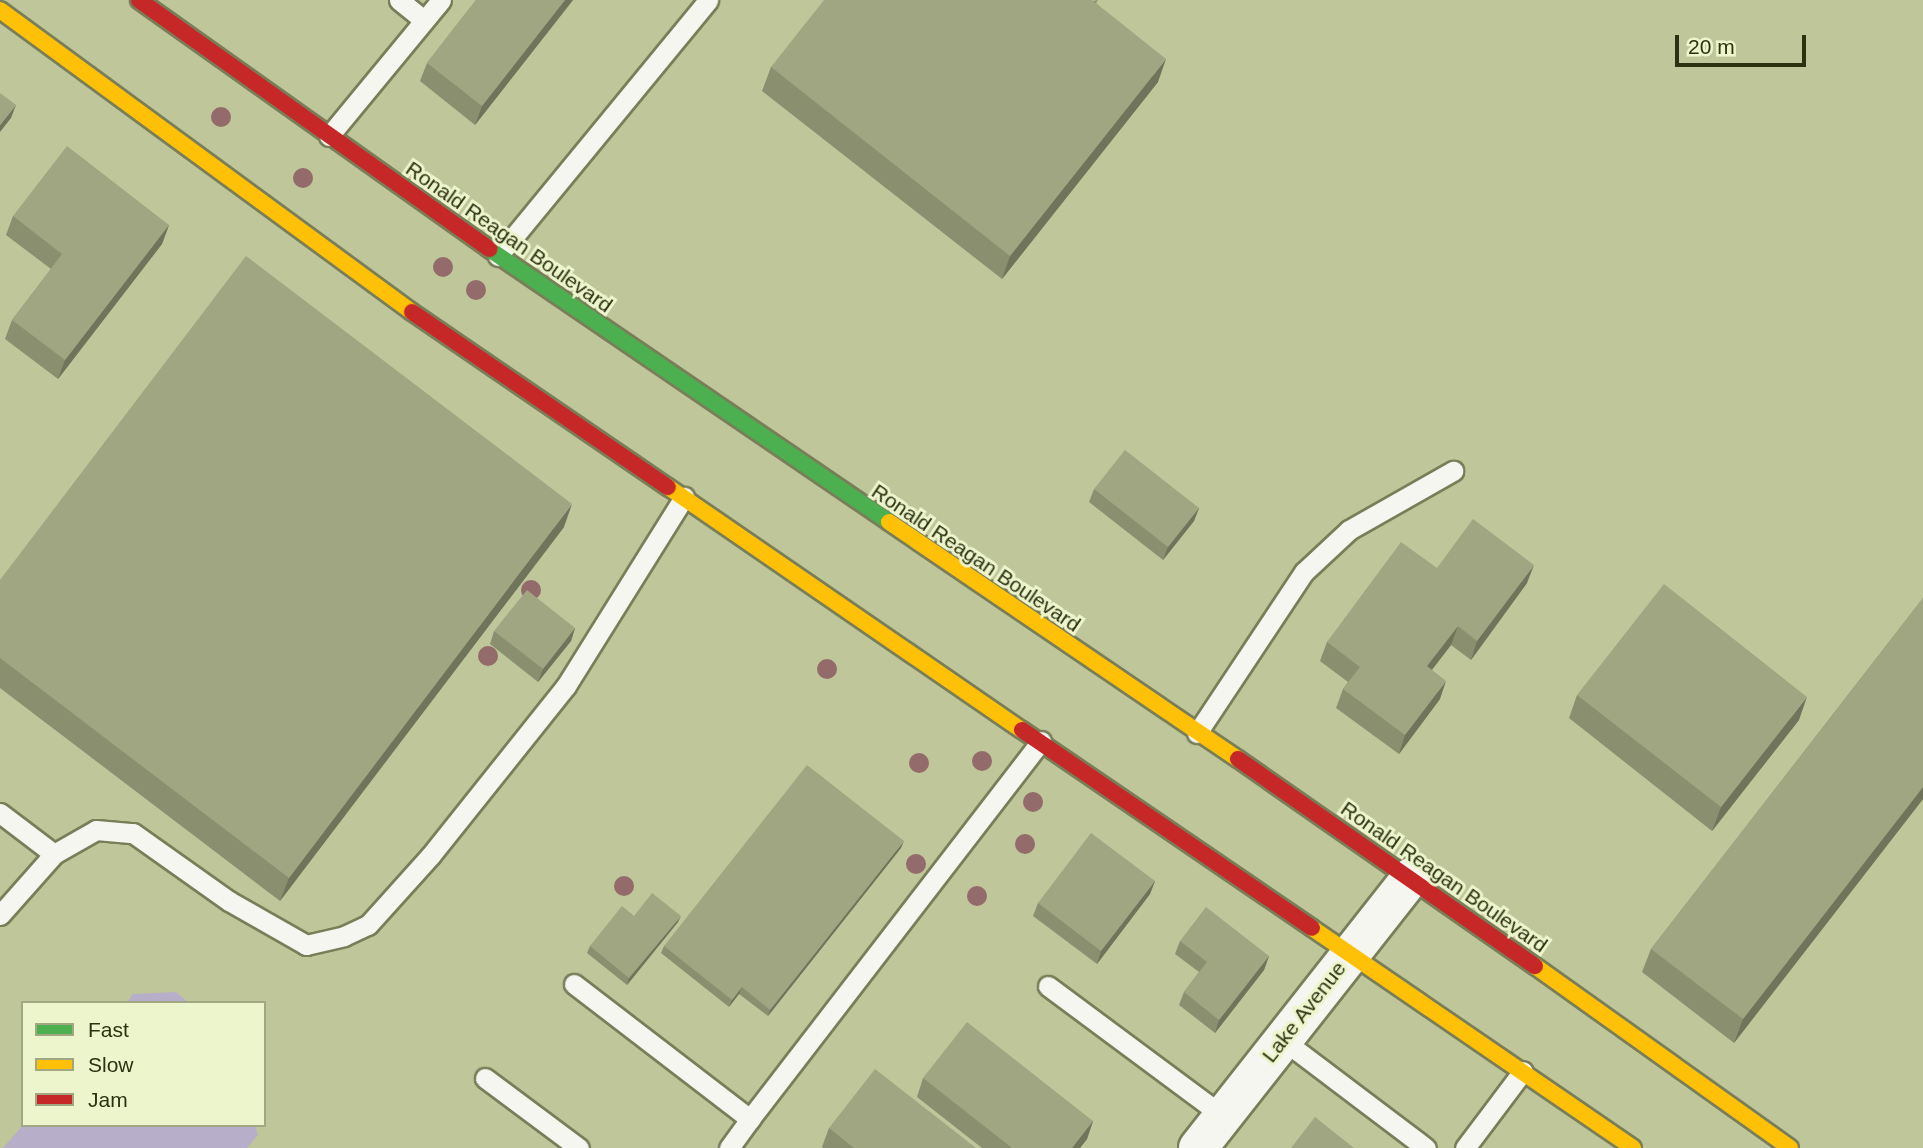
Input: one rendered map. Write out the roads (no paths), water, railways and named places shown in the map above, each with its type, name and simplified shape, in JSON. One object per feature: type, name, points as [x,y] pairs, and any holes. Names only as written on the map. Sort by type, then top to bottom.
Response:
[{"type":"main road","name":"Ronald Reagan Boulevard","points":[[139,0],[498,256],[1410,877],[1790,1148]]},
{"type":"main road","points":[[0,9],[425,321],[1351,951],[1633,1148]]},
{"type":"street","name":"Lake Avenue","points":[[1198,1148],[1410,877]]},
{"type":"lane","points":[[399,0],[424,20]]},
{"type":"lane","points":[[329,136],[441,0]]},
{"type":"lane","points":[[498,256],[708,0]]},
{"type":"lane","points":[[1197,733],[1304,572],[1349,530],[1453,471]]},
{"type":"lane","points":[[0,915],[54,854],[96,830],[133,833],[229,901],[306,944],[344,936],[368,925],[431,855],[566,686],[684,497]]},
{"type":"lane","points":[[729,1148],[1041,741]]},
{"type":"lane","points":[[0,813],[54,854]]},
{"type":"lane","points":[[574,984],[750,1119]]},
{"type":"lane","points":[[1048,986],[1223,1116]]},
{"type":"lane","points":[[1283,1040],[1426,1148]]},
{"type":"lane","points":[[1465,1148],[1523,1071]]},
{"type":"lane","points":[[485,1078],[579,1148]]}]
